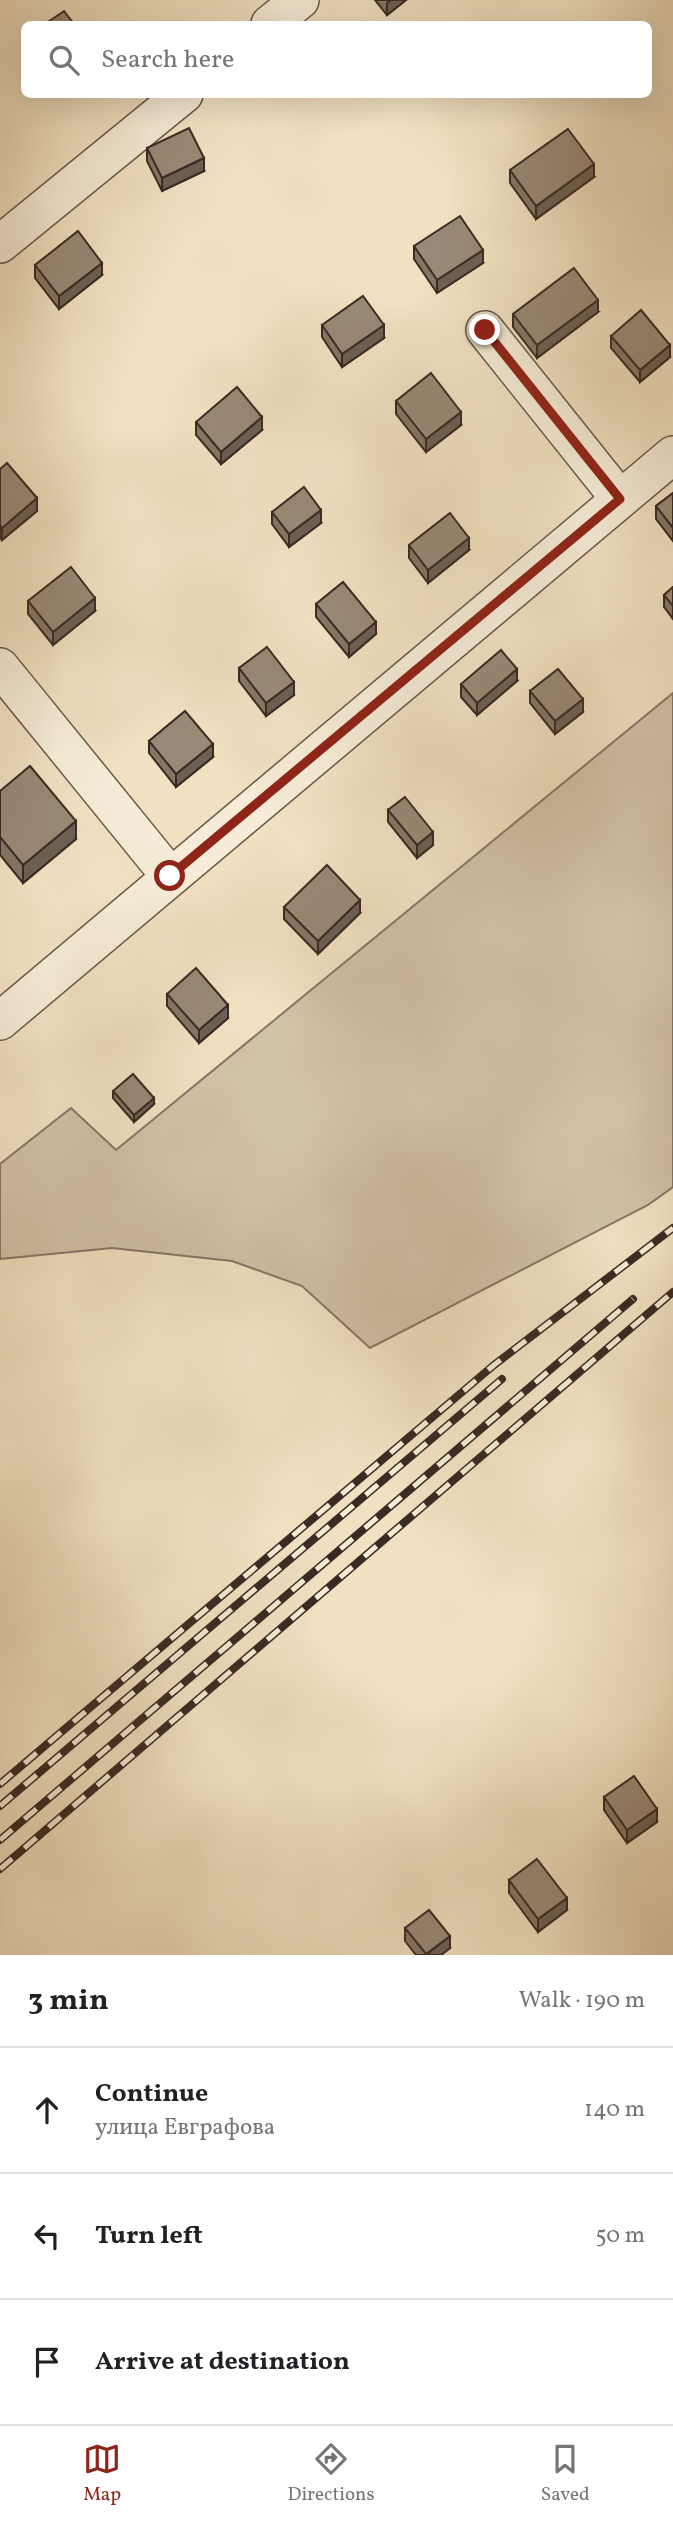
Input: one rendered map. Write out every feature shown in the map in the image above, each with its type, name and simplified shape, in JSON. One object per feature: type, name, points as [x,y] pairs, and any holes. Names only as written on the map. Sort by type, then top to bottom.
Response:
[{"type":"street","points":[[274,21],[300,0]]},
{"type":"street","points":[[0,244],[179,98]]},
{"type":"street","points":[[485,330],[620,499]]},
{"type":"street","points":[[0,1021],[673,455]]},
{"type":"street","points":[[0,667],[170,876]]},
{"type":"shaded area","points":[[673,693],[673,1187],[648,1205],[370,1348],[302,1286],[232,1261],[112,1248],[0,1259],[0,1164],[71,1108],[116,1150]]},
{"type":"building","points":[[64,11],[72,21],[49,21]]},
{"type":"building","points":[[189,128],[204,158],[162,178],[147,148]]},
{"type":"building","points":[[568,129],[594,164],[536,206],[510,170]]},
{"type":"building","points":[[460,216],[483,250],[437,280],[414,246]]},
{"type":"building","points":[[78,231],[102,263],[59,296],[35,265]]},
{"type":"building","points":[[574,268],[598,300],[537,345],[513,314]]},
{"type":"building","points":[[363,296],[384,325],[342,354],[322,325]]},
{"type":"building","points":[[641,310],[670,345],[640,370],[611,336]]},
{"type":"building","points":[[431,373],[461,412],[426,439],[396,401]]},
{"type":"building","points":[[237,387],[262,417],[221,452],[196,422]]},
{"type":"building","points":[[7,463],[37,498],[2,528],[0,469]]},
{"type":"building","points":[[304,487],[321,510],[289,534],[272,512]]},
{"type":"building","points":[[673,493],[673,528],[656,506]]},
{"type":"building","points":[[450,513],[469,538],[428,570],[409,545]]},
{"type":"building","points":[[71,567],[95,598],[53,632],[28,601]]},
{"type":"building","points":[[343,582],[376,622],[349,644],[316,604]]},
{"type":"building","points":[[673,587],[673,606],[664,595]]},
{"type":"building","points":[[267,647],[294,682],[266,703],[239,668]]},
{"type":"building","points":[[501,650],[517,669],[477,703],[461,684]]},
{"type":"building","points":[[558,669],[583,699],[555,721],[530,691]]},
{"type":"building","points":[[185,711],[213,744],[176,774],[149,741]]},
{"type":"building","points":[[30,766],[76,821],[23,865],[0,837],[0,791]]},
{"type":"building","points":[[405,797],[433,832],[417,845],[388,810]]},
{"type":"building","points":[[327,865],[360,900],[318,941],[284,907]]},
{"type":"building","points":[[196,968],[228,1005],[199,1030],[167,994]]},
{"type":"building","points":[[133,1074],[154,1098],[134,1115],[113,1091]]},
{"type":"building","points":[[634,1776],[657,1809],[627,1830],[604,1797]]},
{"type":"building","points":[[537,1859],[567,1898],[538,1919],[509,1880]]},
{"type":"building","points":[[429,1910],[450,1936],[426,1954],[405,1928]]},
{"type":"railway","points":[[0,1784],[494,1365],[673,1228]]},
{"type":"railway","points":[[0,1869],[673,1292]]},
{"type":"railway","points":[[0,1840],[633,1299]]},
{"type":"railway","points":[[0,1806],[502,1379]]},
{"type":"route","points":[[170,876],[620,499],[485,330]]}]
